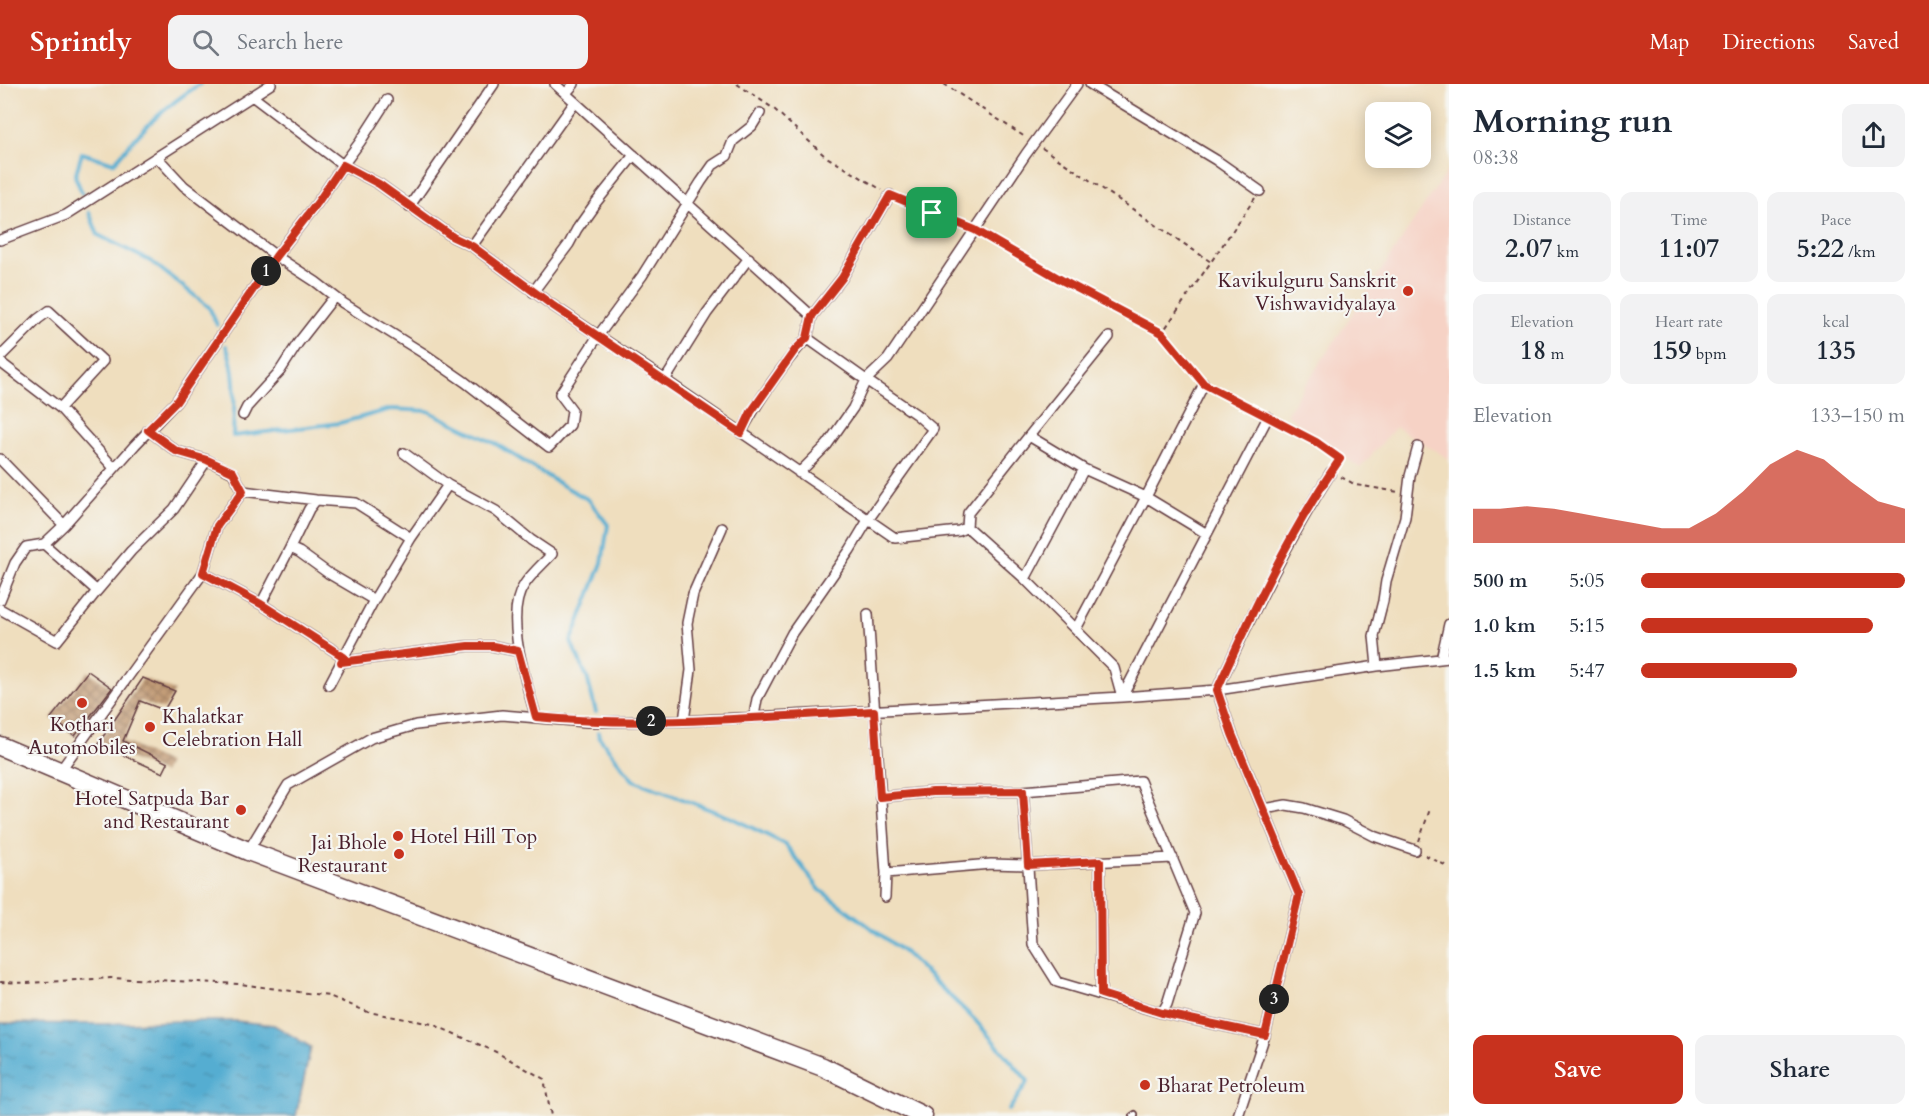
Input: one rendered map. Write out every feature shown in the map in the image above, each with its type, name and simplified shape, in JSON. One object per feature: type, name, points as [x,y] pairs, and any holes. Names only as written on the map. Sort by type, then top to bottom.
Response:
[{"type":"highway","points":[[0,746],[248,851],[824,1066],[924,1116]]},
{"type":"street","points":[[0,240],[66,215],[271,84]]},
{"type":"street","points":[[409,207],[494,84]]},
{"type":"street","points":[[555,84],[812,316]]},
{"type":"street","points":[[566,93],[574,84]]},
{"type":"street","points":[[799,472],[827,446],[853,408],[866,380],[888,359],[930,294],[938,286],[948,267],[1077,84]]},
{"type":"street","points":[[1090,84],[1216,160],[1260,191]]},
{"type":"street","points":[[252,96],[343,165],[379,184],[453,237],[472,246],[533,292],[895,538],[959,531],[967,527]]},
{"type":"street","points":[[0,600],[15,563],[26,547],[44,544],[64,525],[148,430],[176,402],[276,256],[360,142],[387,100]]},
{"type":"street","points":[[472,246],[575,102]]},
{"type":"street","points":[[157,157],[184,186],[276,256],[334,297],[457,376],[549,447],[570,425],[572,410],[560,394],[598,336],[642,276],[664,243],[686,203],[713,165],[728,156],[734,141],[752,126],[760,113]]},
{"type":"street","points":[[533,292],[570,244],[577,229],[594,205],[634,155]]},
{"type":"street","points":[[741,433],[751,412],[795,350],[807,338],[812,316],[842,278],[890,195]]},
{"type":"street","points":[[665,380],[707,313],[749,258]]},
{"type":"street","points":[[243,415],[247,406],[280,371],[298,343],[334,297]]},
{"type":"street","points":[[0,357],[49,311],[103,361],[60,408]]},
{"type":"street","points":[[967,527],[968,513],[1108,337]]},
{"type":"street","points":[[754,717],[757,699],[792,633],[933,429],[900,402],[807,338]]},
{"type":"street","points":[[0,362],[60,408],[114,468]]},
{"type":"street","points":[[1076,629],[1204,384]]},
{"type":"street","points":[[1122,697],[1268,417]]},
{"type":"street","points":[[148,430],[176,451],[207,460],[233,472],[243,491]]},
{"type":"street","points":[[1029,436],[1084,469],[1146,497],[1207,534]]},
{"type":"street","points":[[1377,666],[1374,636],[1386,581],[1405,517],[1418,447]]},
{"type":"street","points":[[404,453],[448,485],[496,511],[552,554],[523,586],[517,605],[518,651],[536,717]]},
{"type":"street","points":[[0,459],[64,525]]},
{"type":"street","points":[[0,609],[57,641],[131,551],[174,509],[207,460]]},
{"type":"street","points":[[1025,579],[1084,469]]},
{"type":"street","points":[[1238,1116],[1265,1035],[1299,895],[1232,734],[1217,690],[1269,578],[1302,518],[1331,472]]},
{"type":"street","points":[[329,685],[374,600],[411,538],[448,485]]},
{"type":"street","points":[[243,491],[356,503],[411,538]]},
{"type":"street","points":[[60,771],[203,573],[217,526],[243,491]]},
{"type":"street","points":[[261,604],[309,509],[316,500]]},
{"type":"street","points":[[967,527],[1025,579],[1114,668],[1122,697]]},
{"type":"street","points":[[684,721],[691,670],[687,622],[693,594],[722,528]]},
{"type":"street","points":[[44,544],[97,591]]},
{"type":"street","points":[[290,548],[374,600]]},
{"type":"street","points":[[203,573],[261,604],[343,659],[468,646],[493,646],[518,651]]},
{"type":"street","points":[[868,614],[886,873],[885,897]]},
{"type":"street","points":[[248,851],[288,785],[370,738],[416,725],[502,715],[587,722],[684,721],[1217,690],[1377,666],[1445,659],[1449,624]]},
{"type":"street","points":[[880,797],[933,792],[1023,791],[1140,781],[1195,913],[1167,1004],[1162,1013]]},
{"type":"street","points":[[1023,791],[1033,944],[1057,982],[1162,1013],[1265,1035]]},
{"type":"street","points":[[1264,809],[1286,805],[1304,808],[1343,820],[1374,836],[1415,850]]},
{"type":"street","points":[[886,873],[991,864],[1028,865],[1173,858]]},
{"type":"street","points":[[1100,861],[1101,994]]},
{"type":"path","points":[[737,84],[774,109],[825,156],[890,195],[975,230],[1065,282],[1162,333],[1204,384],[1316,442],[1340,459],[1331,472],[1356,485],[1408,494]]},
{"type":"path","points":[[944,84],[1211,262],[1162,333]]},
{"type":"path","points":[[1162,333],[1260,191]]},
{"type":"path","points":[[1430,809],[1415,850],[1449,867]]},
{"type":"path","points":[[0,982],[27,983],[111,978],[240,984],[329,996],[368,1012],[432,1024],[496,1052],[544,1078],[551,1116]]},
{"type":"shaded area","name":"Kavikulguru Sanskrit Vishwavidyalaya","points":[[1449,168],[1449,459],[1396,427],[1360,468],[1286,414]]},
{"type":"water","points":[[236,1021],[274,1025],[311,1047],[296,1116],[0,1116],[0,1023],[100,1024]]},
{"type":"building","name":"Kothari Automobiles","points":[[88,671],[112,688],[75,736],[51,718]]},
{"type":"building","points":[[143,678],[175,691],[164,710],[140,701],[123,741],[168,763],[163,773],[98,744]]},
{"type":"waterway","points":[[82,193],[75,176],[82,153],[114,163],[154,120],[175,101],[200,84]]},
{"type":"waterway","points":[[89,212],[98,235],[152,262],[209,307],[217,325]]},
{"type":"waterway","points":[[226,346],[234,379],[233,436],[340,423],[391,409],[428,411],[496,444],[589,500],[608,525],[602,563],[571,642],[587,677],[596,712]]},
{"type":"waterway","points":[[598,732],[599,737],[633,780],[732,818],[785,844],[820,890],[905,953],[975,1020],[1028,1081],[1009,1110]]},
{"type":"place","name":"Kavikulguru Sanskrit Vishwavidyalaya","points":[[1408,291]]},
{"type":"place","name":"Kothari Automobiles","points":[[82,703]]},
{"type":"place","name":"Khalatkar Celebration Hall","points":[[150,727]]},
{"type":"place","name":"Hotel Satpuda Bar and Restaurant","points":[[241,810]]},
{"type":"place","name":"Hotel Hill Top","points":[[398,836]]},
{"type":"place","name":"Jai Bhole Restaurant","points":[[399,854]]},
{"type":"place","name":"Bharat Petroleum","points":[[1145,1085]]},
{"type":"route","points":[[343,165],[379,184],[453,237],[472,246],[552,305],[741,433],[751,412],[795,350],[807,338],[812,316],[842,278],[890,195],[932,213],[975,230],[1065,282],[1162,333],[1204,384],[1316,442],[1340,459],[1302,518],[1269,578],[1217,690],[1232,734],[1299,895],[1265,1035],[1162,1013],[1101,994],[1100,861],[1028,865],[1023,791],[933,792],[880,797],[874,711],[684,721],[587,722],[536,717],[518,651],[493,646],[468,646],[341,662],[344,657],[261,604],[203,573],[217,526],[243,491],[233,472],[207,460],[176,451],[148,430],[176,402],[276,256],[318,202],[343,165]]}]
